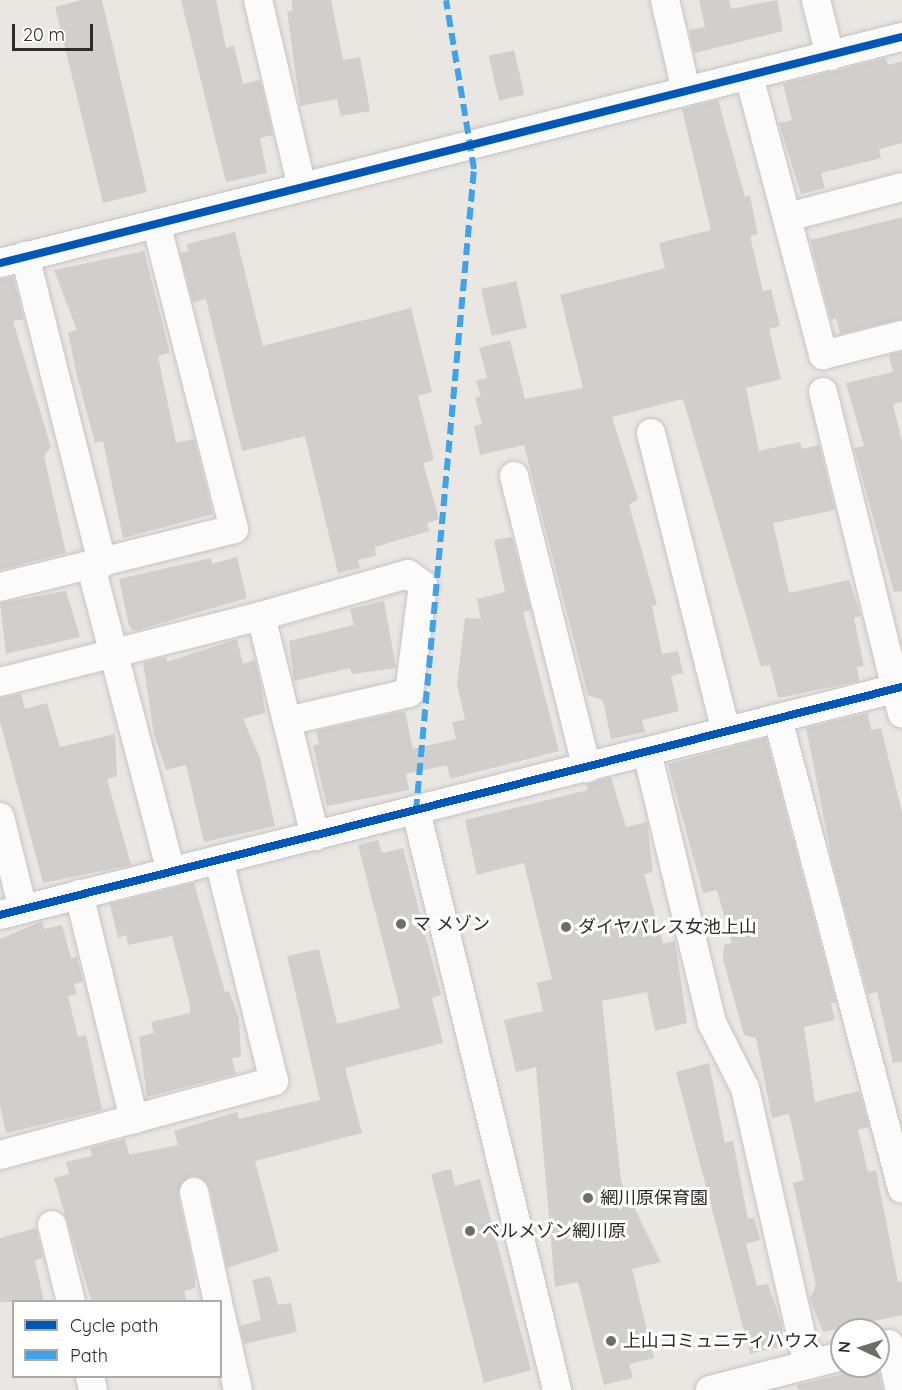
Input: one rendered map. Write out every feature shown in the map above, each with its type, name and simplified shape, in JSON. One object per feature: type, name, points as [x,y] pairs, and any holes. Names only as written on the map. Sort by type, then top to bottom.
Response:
[{"type":"street","points":[[258,0],[302,187]]},
{"type":"street","points":[[665,0],[686,90]]},
{"type":"street","points":[[816,0],[830,56]]},
{"type":"street","points":[[171,872],[116,652],[97,565],[13,260],[902,37]]},
{"type":"street","points":[[749,76],[823,355],[902,335]]},
{"type":"street","points":[[788,217],[902,187]]},
{"type":"street","points":[[0,586],[97,565],[234,529],[156,224]]},
{"type":"street","points":[[0,817],[11,912],[778,719],[900,696],[823,392]]},
{"type":"street","points":[[651,433],[726,732]]},
{"type":"street","points":[[514,476],[587,768]]},
{"type":"street","points":[[0,682],[261,616],[408,574],[423,585],[409,693],[287,721]]},
{"type":"street","points":[[261,616],[315,836]]},
{"type":"street","points":[[778,719],[902,1188]]},
{"type":"street","points":[[647,752],[712,1023],[745,1088],[808,1365]]},
{"type":"street","points":[[416,811],[557,1390]]},
{"type":"street","points":[[0,1155],[274,1081],[219,860]]},
{"type":"street","points":[[79,894],[134,1119]]},
{"type":"street","points":[[194,1192],[218,1300]]},
{"type":"street","points":[[52,1225],[71,1300]]},
{"type":"street","points":[[222,1320],[238,1390]]},
{"type":"street","points":[[890,1344],[900,1390]]},
{"type":"street","points":[[710,1390],[830,1359]]},
{"type":"building","points":[[81,0],[102,0],[147,192],[103,203],[55,7]]},
{"type":"building","points":[[181,0],[216,0],[226,48],[234,46],[243,84],[260,80],[273,135],[260,138],[267,173],[226,182]]},
{"type":"building","points":[[292,0],[331,0],[343,60],[360,57],[370,111],[341,116],[337,99],[300,106],[287,11],[292,11]]},
{"type":"building","points":[[699,0],[729,0],[731,9],[777,0],[783,31],[694,53],[689,30],[705,27]]},
{"type":"building","points":[[514,50],[524,95],[499,101],[489,56]]},
{"type":"building","points":[[886,58],[888,65],[902,61],[902,143],[879,149],[881,158],[821,173],[825,188],[801,194],[779,123],[792,120],[783,84]]},
{"type":"building","points":[[718,100],[745,197],[750,196],[758,234],[750,236],[763,291],[771,289],[780,326],[769,329],[781,379],[746,388],[759,451],[800,442],[802,449],[819,445],[835,510],[773,523],[789,593],[849,580],[861,616],[854,618],[864,666],[857,667],[859,681],[778,698],[770,665],[761,667],[683,399],[612,417],[638,499],[629,505],[657,605],[652,606],[662,654],[678,651],[683,673],[671,676],[679,711],[642,720],[645,732],[611,739],[603,700],[588,695],[524,445],[480,455],[474,426],[482,424],[475,398],[481,396],[476,381],[487,378],[479,348],[510,340],[525,399],[583,388],[560,295],[665,268],[659,243],[711,230],[682,109]]},
{"type":"building","points":[[902,217],[902,319],[840,334],[836,318],[831,320],[810,240]]},
{"type":"building","points":[[235,232],[263,346],[411,308],[432,392],[418,396],[434,460],[423,463],[439,519],[427,523],[429,531],[375,547],[376,556],[358,560],[360,568],[338,573],[305,436],[242,451],[206,299],[193,302],[180,253],[188,251],[187,244]]},
{"type":"building","points":[[144,251],[170,353],[158,356],[176,443],[194,439],[213,514],[123,538],[103,441],[95,443],[76,372],[68,332],[77,330],[54,270]]},
{"type":"building","points":[[13,277],[24,319],[13,321],[51,447],[44,456],[66,553],[0,570],[0,279]]},
{"type":"building","points":[[516,281],[527,328],[492,336],[481,289]]},
{"type":"building","points":[[902,352],[902,402],[893,404],[902,441],[902,591],[894,592],[854,448],[864,446],[846,383],[893,372],[889,355]]},
{"type":"building","points":[[512,537],[531,610],[523,612],[559,751],[450,779],[447,765],[406,774],[409,790],[327,806],[313,746],[319,744],[316,731],[405,711],[413,749],[456,739],[452,722],[465,720],[457,684],[465,618],[481,619],[477,599],[505,592],[494,540]]},
{"type":"building","points":[[237,557],[247,598],[134,631],[129,626],[119,579],[211,558],[212,564]]},
{"type":"building","points":[[66,591],[80,637],[6,654],[0,603]]},
{"type":"building","points":[[384,601],[396,668],[352,674],[350,668],[294,681],[289,641],[354,625],[350,609]]},
{"type":"building","points":[[237,639],[243,664],[255,660],[262,690],[265,713],[243,719],[260,758],[275,826],[204,842],[186,765],[166,770],[154,734],[143,663],[166,657],[167,662]]},
{"type":"building","points":[[21,694],[25,709],[47,703],[60,747],[115,734],[117,776],[107,779],[131,865],[43,883],[0,721],[0,698]]},
{"type":"building","points":[[868,713],[871,730],[881,728],[902,813],[902,1062],[893,1063],[877,992],[868,994],[833,864],[806,728]]},
{"type":"building","points":[[766,738],[836,1002],[831,1003],[835,1020],[804,1027],[815,1102],[859,1091],[869,1127],[858,1130],[868,1172],[876,1170],[898,1282],[902,1281],[902,1315],[888,1318],[830,1318],[830,1330],[823,1332],[810,1299],[816,1285],[793,1183],[804,1180],[789,1114],[772,1118],[756,1038],[744,1035],[723,959],[724,945],[732,943],[717,890],[703,893],[668,764]]},
{"type":"building","points":[[611,777],[626,827],[647,822],[653,872],[644,874],[663,944],[675,941],[687,1023],[655,1031],[647,992],[602,1001],[621,1181],[661,1262],[632,1269],[654,1358],[629,1364],[633,1378],[604,1385],[578,1282],[555,1287],[536,1067],[516,1072],[504,1020],[543,1011],[537,983],[552,979],[524,863],[477,875],[465,820],[588,790],[586,784]]},
{"type":"building","points":[[378,840],[382,853],[403,848],[441,995],[432,998],[443,1043],[345,1068],[362,1133],[255,1161],[279,1251],[227,1268],[210,1188],[200,1177],[190,1176],[178,1195],[195,1275],[195,1288],[184,1291],[186,1300],[91,1300],[54,1178],[69,1174],[66,1162],[92,1156],[90,1148],[125,1139],[129,1155],[178,1145],[174,1131],[237,1112],[239,1119],[320,1100],[287,956],[319,949],[337,1024],[400,1008],[358,845]]},
{"type":"building","points":[[194,883],[225,992],[229,991],[239,1019],[241,1057],[232,1058],[236,1074],[147,1097],[139,1037],[154,1033],[151,1022],[190,1013],[190,1005],[172,936],[128,945],[126,935],[118,938],[110,904]]},
{"type":"building","points":[[42,921],[44,929],[62,925],[71,958],[77,957],[83,982],[74,984],[77,994],[68,996],[78,1037],[86,1035],[102,1110],[6,1133],[0,1106],[0,939]]},
{"type":"building","points":[[709,1063],[725,1143],[733,1141],[748,1219],[754,1217],[760,1240],[746,1244],[757,1286],[768,1284],[782,1326],[783,1346],[750,1354],[676,1072]]},
{"type":"building","name":"ベルメゾン網川原","points":[[451,1169],[455,1186],[480,1179],[531,1370],[484,1383],[431,1174]]},
{"type":"building","points":[[36,1228],[43,1258],[35,1260],[44,1300],[0,1302],[0,1238]]},
{"type":"building","points":[[270,1276],[278,1305],[291,1303],[297,1332],[244,1344],[240,1326],[261,1320],[252,1280]]},
{"type":"building","points":[[830,1377],[880,1378],[883,1390],[798,1390],[797,1385]]},
{"type":"marked path","points":[[416,811],[474,169],[446,0]]},
{"type":"cycle path","points":[[0,263],[902,37]]},
{"type":"cycle path","points":[[0,915],[902,687]]},
{"type":"place","name":"マ メゾン","points":[[401,924]]},
{"type":"place","name":"ダイヤパレス女池上山","points":[[566,927]]},
{"type":"place","name":"網川原保育園","points":[[588,1198]]},
{"type":"place","name":"ベルメゾン網川原","points":[[470,1231]]},
{"type":"place","name":"上山コミュニティハウス","points":[[611,1341]]}]
